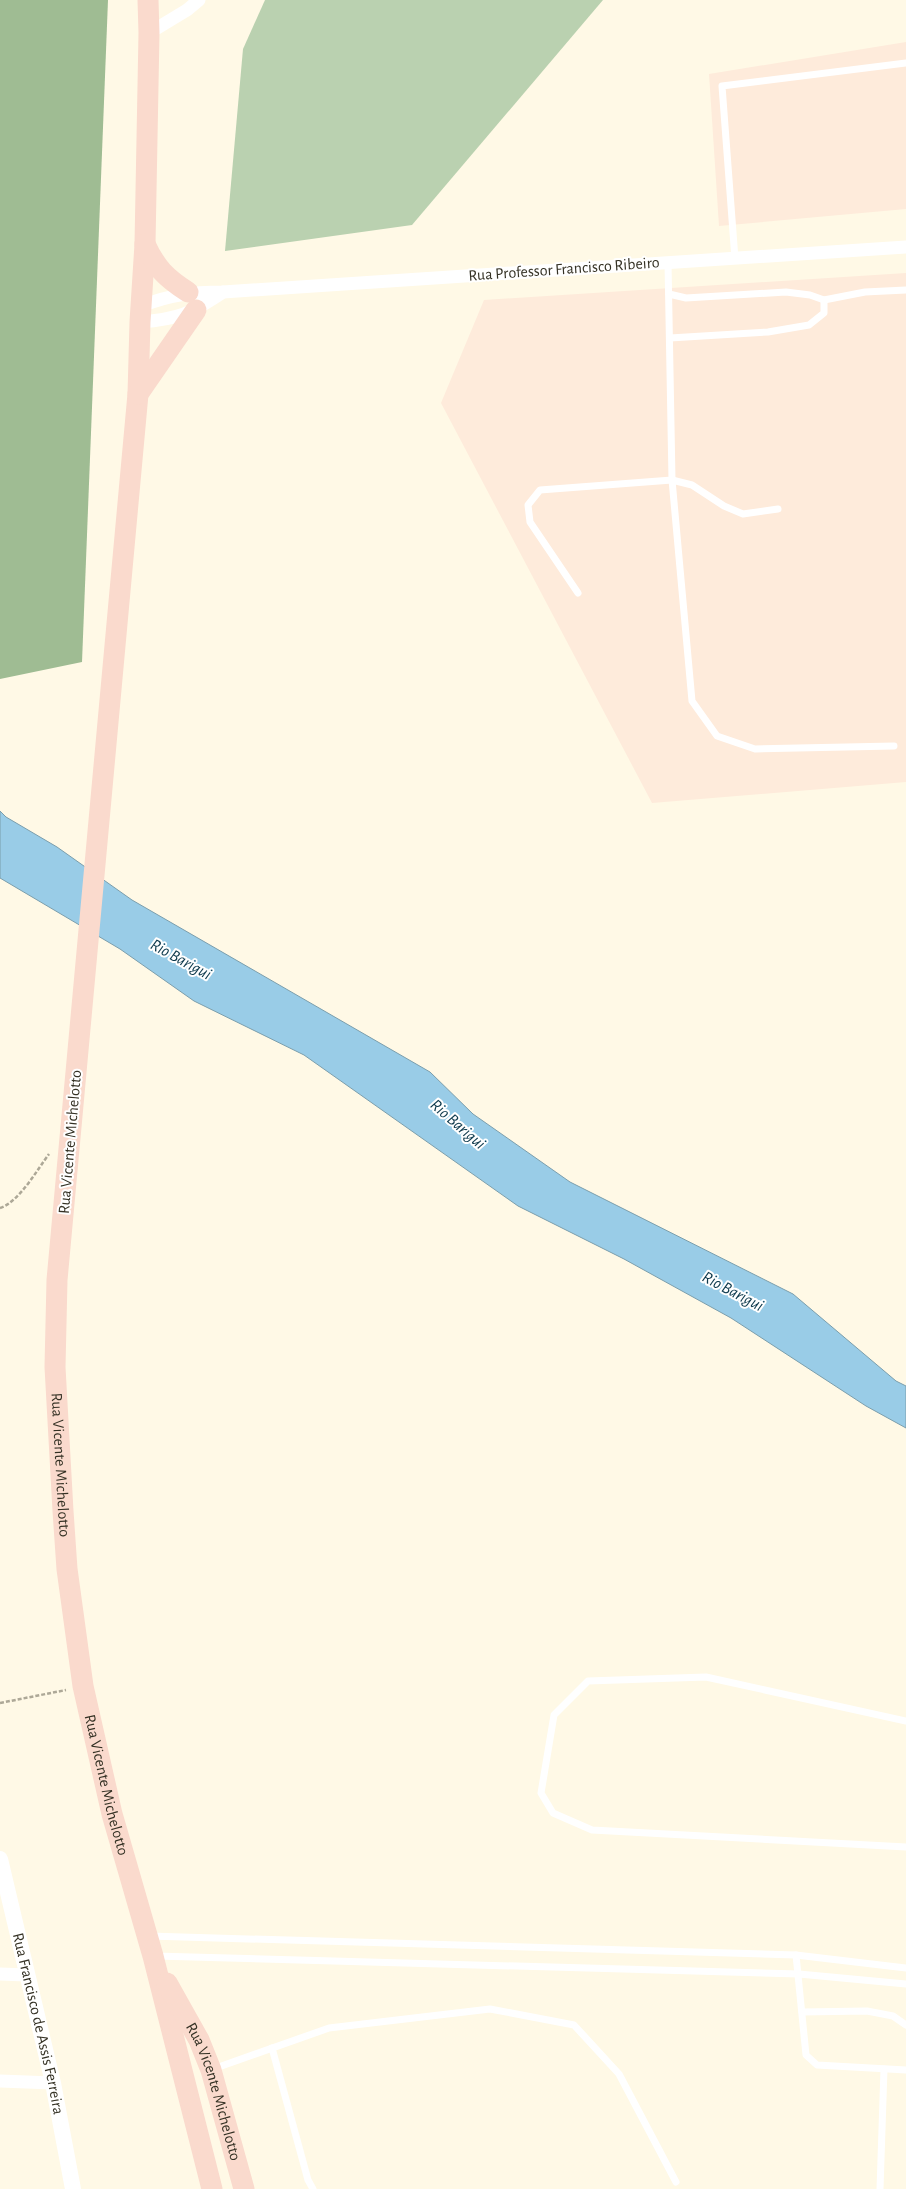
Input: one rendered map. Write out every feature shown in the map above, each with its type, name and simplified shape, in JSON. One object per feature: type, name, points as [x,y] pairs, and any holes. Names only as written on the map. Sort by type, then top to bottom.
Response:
[{"type":"main road","name":"Rua Vicente Michelotto","points":[[148,0],[149,33],[145,244],[140,314],[138,394],[97,837],[55,1322],[56,1412],[67,1562],[83,1686],[112,1814],[153,1956],[212,2189]]},
{"type":"main road","points":[[138,394],[192,301],[154,264],[145,244]]},
{"type":"main road","name":"Rua Vicente Michelotto","points":[[153,1956],[199,2040],[211,2070],[244,2189]]},
{"type":"main road","points":[[207,2189],[206,2167],[236,2157],[256,2189]]},
{"type":"street","points":[[149,33],[187,10],[199,0]]},
{"type":"street","name":"Rua Professor Francisco Ribeiro","points":[[140,314],[169,319],[192,301],[223,292],[735,259],[906,246]]},
{"type":"street","name":"Rua Professor Francisco Ribeiro","points":[[140,314],[164,297],[192,301],[223,292]]},
{"type":"street","name":"Rua Francisco de Assis Ferreira","points":[[0,1859],[53,2083],[73,2189]]},
{"type":"street","points":[[0,1974],[27,1975]]},
{"type":"street","points":[[0,2081],[53,2083]]},
{"type":"lane","points":[[735,259],[722,86],[906,63]]},
{"type":"lane","points":[[668,263],[672,480],[692,701],[717,736],[755,749],[894,746]]},
{"type":"lane","points":[[669,294],[686,298],[786,292],[810,295],[824,300],[865,292],[906,290]]},
{"type":"lane","points":[[670,338],[768,332],[809,325],[824,313],[824,300]]},
{"type":"lane","points":[[578,593],[530,522],[528,506],[540,490],[672,480],[692,485],[724,506],[743,514],[778,509]]},
{"type":"lane","points":[[906,1721],[706,1677],[588,1681],[554,1714],[541,1793],[553,1813],[592,1830],[906,1847]]},
{"type":"lane","points":[[147,1936],[796,1955],[906,1968]]},
{"type":"lane","points":[[796,1955],[806,2055],[817,2065],[906,2070]]},
{"type":"lane","points":[[153,1956],[799,1974],[906,1984]]},
{"type":"lane","points":[[211,2070],[329,2028],[490,2009],[574,2025],[619,2074],[676,2182]]},
{"type":"lane","points":[[802,2012],[867,2011],[893,2016],[906,2025]]},
{"type":"lane","points":[[272,2048],[308,2180],[313,2189]]},
{"type":"lane","points":[[880,2189],[884,2069]]},
{"type":"path","points":[[0,1208],[13,1200],[24,1188],[52,1150]]},
{"type":"path","points":[[0,1703],[83,1686]]},
{"type":"shaded area","points":[[906,42],[906,209],[719,226],[709,74]]},
{"type":"shaded area","points":[[906,273],[906,782],[652,803],[441,403],[484,300]]},
{"type":"green space","points":[[0,0],[108,0],[82,662],[0,679]]},
{"type":"green space","points":[[265,0],[603,0],[412,225],[225,251],[243,49]]},
{"type":"water","name":"Rio Barigui","points":[[0,811],[6,817],[57,847],[132,900],[430,1072],[473,1114],[570,1182],[793,1294],[896,1381],[906,1386],[906,1428],[866,1406],[731,1318],[624,1259],[518,1206],[304,1055],[194,1001],[120,949],[0,878]]}]
